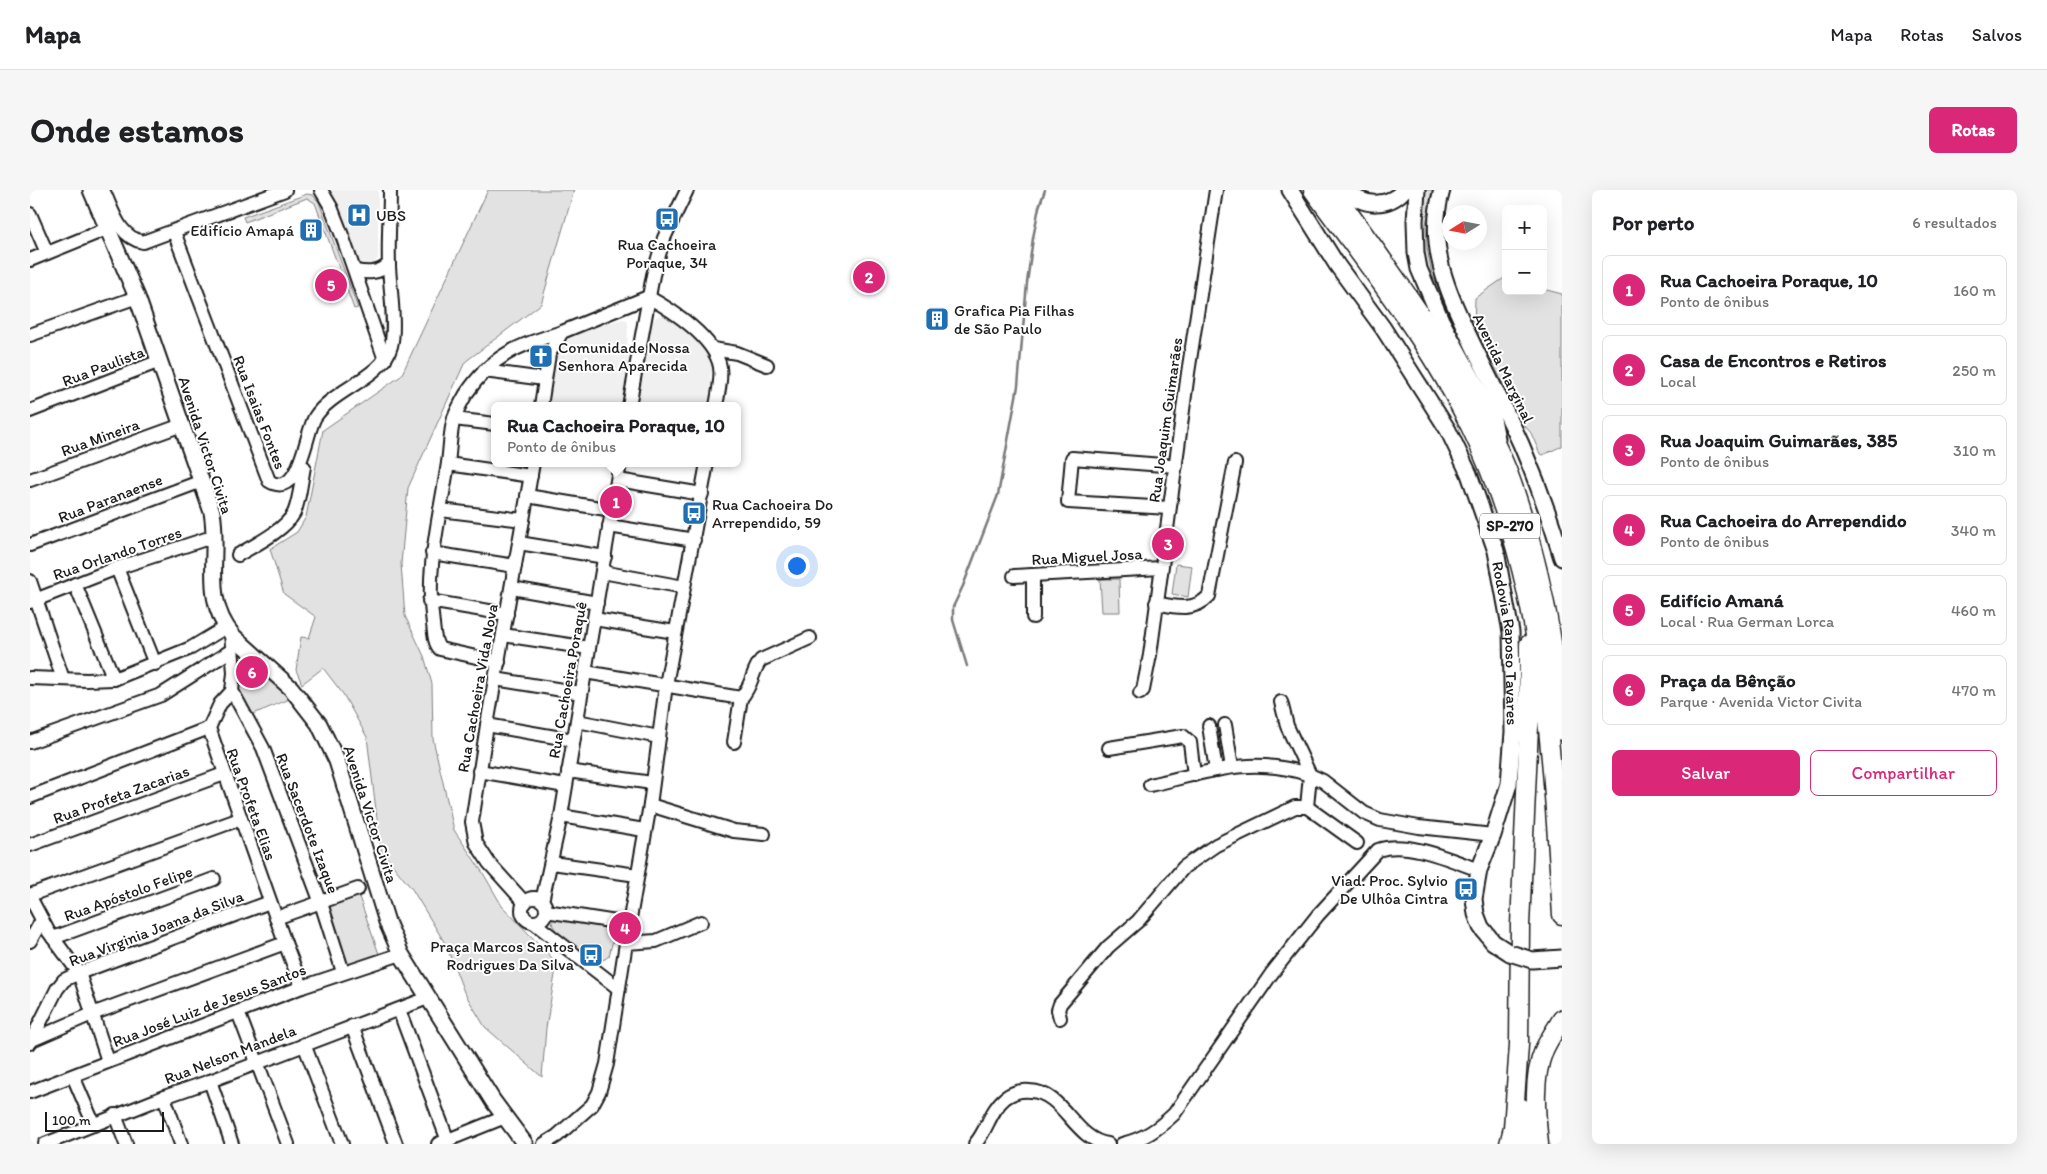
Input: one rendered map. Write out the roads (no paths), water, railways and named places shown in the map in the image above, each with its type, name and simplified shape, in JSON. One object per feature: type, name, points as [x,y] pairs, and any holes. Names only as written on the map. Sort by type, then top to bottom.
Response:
[{"type":"highway","name":"Rodovia Raposo Tavares","points":[[1312,190],[1386,291],[1445,380],[1470,425],[1489,466],[1504,506],[1525,576],[1542,674],[1562,914]]},
{"type":"highway","name":"SP-270","points":[[1332,190],[1398,282],[1444,351],[1502,458],[1515,491],[1539,572],[1553,641],[1562,731]]},
{"type":"highway","points":[[1509,1144],[1513,1128],[1519,1045],[1520,925],[1529,726],[1529,639],[1525,576]]},
{"type":"highway","points":[[1539,1144],[1536,1095],[1539,1071],[1544,1050],[1562,1019]]},
{"type":"highway","points":[[1519,1045],[1526,1144]]},
{"type":"main road","name":"Avenida Victor Civita","points":[[90,190],[109,228],[137,297],[212,512],[215,536],[214,591],[217,609],[228,630],[291,688],[309,709],[329,743],[337,761],[387,922],[400,954],[505,1117],[525,1144]]},
{"type":"main road","name":"Rodovia Raposo Tavares","points":[[1290,190],[1337,265],[1388,336],[1448,430],[1469,474],[1496,551],[1511,632],[1513,732],[1509,784],[1493,835],[1479,870],[1474,899],[1476,914],[1481,927],[1493,942],[1510,953],[1532,960],[1562,958]]},
{"type":"main road","points":[[1347,190],[1362,201],[1379,204],[1390,201],[1404,190]]},
{"type":"main road","name":"Avenida Marginal","points":[[1417,190],[1415,229],[1419,269],[1441,320],[1492,414],[1502,458]]},
{"type":"main road","name":"Avenida Marginal","points":[[1442,190],[1436,209],[1435,230],[1437,253],[1444,278],[1459,316],[1521,445],[1562,558]]},
{"type":"street","points":[[103,190],[122,230],[133,239],[144,242],[285,190]]},
{"type":"street","points":[[321,190],[331,207],[385,360]]},
{"type":"street","points":[[385,360],[391,347],[392,335],[389,264],[390,190]]},
{"type":"street","points":[[630,402],[652,275],[664,238],[687,190]]},
{"type":"street","name":"Rua Joaquim Guimarães","points":[[1140,693],[1143,690],[1150,655],[1216,190]]},
{"type":"street","points":[[30,214],[47,253]]},
{"type":"street","points":[[30,260],[109,228]]},
{"type":"street","name":"Rua Isaias Fontes","points":[[174,232],[269,481],[274,484],[287,484],[294,477],[310,425],[321,408],[377,369],[385,360]]},
{"type":"street","points":[[355,272],[369,273],[389,264]]},
{"type":"street","points":[[30,335],[137,297]]},
{"type":"street","points":[[499,662],[443,650],[437,646],[430,601],[432,553],[454,419],[466,394],[484,371],[509,351],[648,297]]},
{"type":"street","points":[[648,297],[669,309],[708,342],[713,349],[720,369],[716,402]]},
{"type":"street","points":[[541,402],[549,354],[562,332]]},
{"type":"street","points":[[713,349],[737,353],[767,364]]},
{"type":"street","name":"Rua Paulista","points":[[30,411],[160,361]]},
{"type":"street","points":[[484,371],[544,379]]},
{"type":"street","points":[[454,419],[491,424]]},
{"type":"street","name":"Rua Mineira","points":[[30,480],[182,425]]},
{"type":"street","points":[[238,555],[270,535],[294,513],[304,463],[305,442]]},
{"type":"street","points":[[1170,508],[1068,502],[1072,458],[1176,466]]},
{"type":"street","points":[[1156,603],[1184,607],[1203,602],[1209,596],[1235,463]]},
{"type":"street","points":[[448,464],[491,467]]},
{"type":"street","points":[[498,467],[532,469]]},
{"type":"street","name":"Rua Cachoeira Poraquê","points":[[541,913],[561,816],[618,480],[617,467]]},
{"type":"street","points":[[544,1144],[581,1116],[592,1105],[600,1092],[607,1064],[628,924],[650,805],[666,685],[706,467]]},
{"type":"street","name":"Rua Cachoeira Vida Nova","points":[[532,469],[479,771],[472,822],[476,843],[489,863],[525,903],[522,909],[524,916],[541,913]]},
{"type":"street","points":[[618,480],[702,494]]},
{"type":"street","name":"Rua Paranaense","points":[[30,545],[202,481]]},
{"type":"street","points":[[527,496],[612,510]]},
{"type":"street","points":[[440,510],[523,520]]},
{"type":"street","points":[[610,526],[694,540]]},
{"type":"street","name":"Rua Orlando Torres","points":[[33,600],[117,568],[215,536]]},
{"type":"street","points":[[519,543],[605,557]]},
{"type":"street","points":[[432,553],[515,566]]},
{"type":"street","points":[[117,568],[155,664]]},
{"type":"street","name":"Rua Miguel Josa","points":[[1014,576],[1161,568]]},
{"type":"street","points":[[602,572],[684,587]]},
{"type":"street","points":[[1032,575],[1033,617]]},
{"type":"street","points":[[30,580],[33,600],[64,679]]},
{"type":"street","points":[[75,584],[114,679]]},
{"type":"street","points":[[512,588],[596,603]]},
{"type":"street","points":[[430,601],[507,614]]},
{"type":"street","points":[[594,619],[675,632]]},
{"type":"street","points":[[30,678],[114,679],[155,664],[228,630],[234,673],[232,691],[220,704],[209,728],[30,797]]},
{"type":"street","points":[[503,635],[589,648]]},
{"type":"street","points":[[734,742],[741,698],[751,684],[759,662],[810,638]]},
{"type":"street","points":[[30,742],[160,695],[232,650]]},
{"type":"street","points":[[585,672],[741,698]]},
{"type":"street","points":[[495,679],[581,693]]},
{"type":"street","name":"Rua Sacerdote Izaque","points":[[232,691],[263,748],[321,903],[343,972]]},
{"type":"street","points":[[1281,702],[1287,726],[1310,775],[1307,808]]},
{"type":"street","points":[[576,721],[659,737]]},
{"type":"street","points":[[487,725],[573,740]]},
{"type":"street","points":[[1225,725],[1232,767]]},
{"type":"street","points":[[1210,726],[1216,770]]},
{"type":"street","name":"Rua Profeta Elias","points":[[209,728],[240,819],[302,987]]},
{"type":"street","points":[[1109,748],[1183,736],[1190,742],[1194,775]]},
{"type":"street","points":[[1150,785],[1232,767],[1264,765],[1290,768],[1323,781],[1364,813],[1380,820],[1419,828],[1493,835]]},
{"type":"street","points":[[479,771],[565,786]]},
{"type":"street","points":[[568,771],[652,783]]},
{"type":"street","name":"Rua Profeta Zacarias","points":[[30,845],[224,774]]},
{"type":"street","points":[[650,805],[734,831],[764,834]]},
{"type":"street","points":[[1060,1018],[1058,1010],[1060,1004],[1108,947],[1138,921],[1184,867],[1216,845],[1295,807],[1307,808],[1357,843]]},
{"type":"street","points":[[561,816],[644,830]]},
{"type":"street","points":[[108,1061],[79,973],[52,938],[30,896],[240,819]]},
{"type":"street","points":[[1122,1144],[1144,1137],[1160,1128],[1174,1114],[1199,1075],[1272,973],[1318,915],[1378,850],[1392,847],[1413,849],[1479,870]]},
{"type":"street","points":[[552,863],[637,875]]},
{"type":"street","name":"Rua Apóstolo Felipe","points":[[52,938],[214,879]]},
{"type":"street","points":[[276,918],[358,890]]},
{"type":"street","points":[[525,903],[533,898],[552,936],[618,988]]},
{"type":"street","name":"Rua Virginia Joana da Silva","points":[[31,1042],[57,989],[64,980],[270,902]]},
{"type":"street","points":[[541,913],[628,924]]},
{"type":"street","name":"Rua Apóstolo Felipe","points":[[30,941],[42,920]]},
{"type":"street","points":[[626,943],[656,941],[701,922]]},
{"type":"street","points":[[31,1042],[92,1014],[285,943]]},
{"type":"street","name":"Rua José Luiz de Jesus Santos","points":[[30,1092],[302,987],[400,954]]},
{"type":"street","name":"Rua Nelson Mandela","points":[[45,1144],[164,1097],[428,998]]},
{"type":"street","points":[[399,1010],[443,1142],[505,1117]]},
{"type":"street","points":[[238,1012],[288,1144]]},
{"type":"street","points":[[352,1026],[396,1144]]},
{"type":"street","points":[[304,1044],[342,1144]]},
{"type":"street","points":[[73,1076],[94,1125]]},
{"type":"street","points":[[210,1081],[232,1144]]},
{"type":"street","points":[[975,1144],[1004,1099],[1018,1090],[1036,1091],[1050,1097],[1086,1135],[1108,1144]]},
{"type":"street","points":[[164,1097],[180,1144]]},
{"type":"street","points":[[115,1116],[126,1144]]},
{"type":"waterway","points":[[967,666],[953,620],[953,607],[998,495],[1018,386],[1033,238],[1039,207],[1045,190]]},
{"type":"place","name":"UBS","points":[[359,215]]},
{"type":"place","name":"Rua Cachoeira Poraque, 34","points":[[667,219]]},
{"type":"place","name":"Edifício Amapá","points":[[311,230]]},
{"type":"place","name":"Casa de Encontros e Retiros","points":[[869,277]]},
{"type":"place","name":"Edifício Amaná","points":[[331,285]]},
{"type":"place","name":"Grafica Pia Filhas de São Paulo","points":[[937,319]]},
{"type":"place","name":"Comunidade Nossa Senhora Aparecida","points":[[541,356]]},
{"type":"place","name":"Rua Cachoeira Poraque, 10","points":[[616,502]]},
{"type":"place","name":"Rua Cachoeira Do Arrependido, 59","points":[[694,513]]},
{"type":"place","name":"Rua Joaquim Guimarães, 385","points":[[1168,544]]},
{"type":"place","name":"Praça da Bênção","points":[[252,672]]},
{"type":"place","name":"Viad. Proc. Sylvio De Ulhôa Cintra","points":[[1466,889]]},
{"type":"place","name":"Rua Cachoeira do Arrependido","points":[[625,928]]},
{"type":"place","name":"Praça Marcos Santos Rodrigues Da Silva","points":[[591,955]]}]
